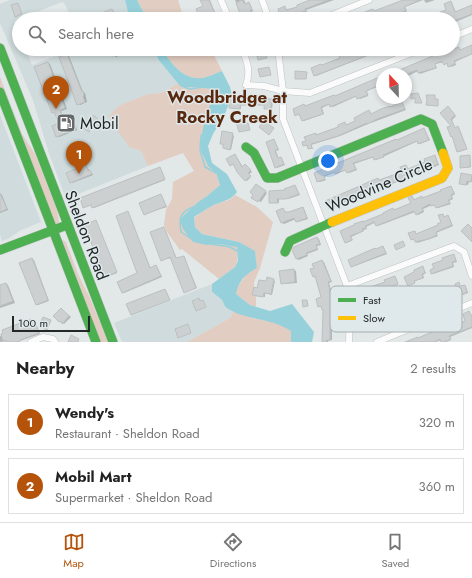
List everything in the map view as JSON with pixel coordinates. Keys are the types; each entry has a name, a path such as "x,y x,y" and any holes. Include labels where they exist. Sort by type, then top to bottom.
{"main road":[{"name":"Sheldon Road","path":"0,48 113,342"},
{"name":"Sheldon Road","path":"0,92 96,342"},
{"name":"Woodvine Circle","path":"301,168 421,119 432,124 448,168 442,178 324,225"},
{"path":"246,147 254,153 267,178 277,178 301,168"},
{"path":"0,250 67,225"},
{"path":"285,252 290,241 324,225"}],"street":[{"path":"222,0 226,12"},
{"path":"262,0 266,12"},
{"path":"339,12 369,0"},
{"path":"460,34 472,29"},
{"path":"245,56 249,77 246,84 264,86 283,91 310,93 404,56"},
{"path":"279,56 283,91 283,119 348,286 454,246 464,252 472,276"},
{"path":"462,307 472,303"},
{"path":"349,332 349,342"},
{"path":"377,342 401,332"},
{"path":"31,342 44,337 54,339 55,342"}],"shaded area":[{"path":"10,0 125,0 128,12 68,12 65,4 62,2 36,12 12,12 12,51 0,23 0,4"},
{"path":"137,0 178,0 182,12 143,12"},
{"path":"14,56 28,56 32,65 56,56 157,56 179,83 161,93 148,94 118,106 109,116 111,125 124,137 129,147 141,151 148,166 66,199 49,153 33,100"},
{"path":"166,56 214,56 222,71 203,78 191,77 181,72"},
{"path":"0,77 22,134 35,154 57,210 59,221 58,226 55,224 31,171 0,86"},
{"path":"179,83 181,87 217,90 201,139 201,151 208,166 216,173 220,185 198,202 180,219 207,245 219,244 237,246 237,263 233,269 219,279 182,249 180,250 167,232 164,225 166,210 172,199 173,182 194,171 183,153 148,166 141,151 129,147 110,121 109,116 118,106 148,94 161,93"},
{"path":"0,115 41,222 21,230 8,239 2,241 0,234"},
{"path":"235,195 257,207 273,222 260,268 254,282 256,307 250,305 236,294 239,285 244,278 257,268 255,252 239,242 202,234 195,227 194,218 205,210 231,199"},
{"path":"63,240 66,242 78,274 108,342 98,342 62,242"},
{"path":"212,284 212,293 222,300 226,307 234,311 230,318 187,342 122,342 114,323"},
{"path":"234,311 252,318 276,323 286,327 291,331 291,342 187,342 230,318"}],"water":[{"path":"125,0 137,0 143,12 128,12"},
{"path":"157,56 166,56 176,68 191,77 203,78 222,71 230,87 232,95 225,114 213,134 208,146 212,163 227,174 237,192 229,199 212,206 194,217 195,227 202,234 239,242 255,251 257,268 243,278 236,294 250,305 270,311 292,304 314,332 312,342 291,342 291,331 275,323 234,312 226,307 222,300 212,292 212,284 235,267 238,261 237,247 219,244 207,245 193,242 183,229 180,219 198,202 220,185 216,173 208,166 201,151 201,139 205,118 216,90 181,87"}],"building":[{"path":"200,0 209,0 214,12 197,12 196,9 203,6"},
{"path":"242,0 245,4 249,2 252,10 250,12 239,12 236,3"},
{"path":"310,0 328,0 305,9 306,11 302,12 279,12 278,9 285,6 286,10 297,7 297,5"},
{"path":"403,0 420,0 404,7 406,11 403,12 365,12 373,9 374,11"},
{"path":"451,1 455,12 440,12 446,10 444,4"},
{"path":"18,3 21,12 13,12 11,5"},
{"path":"472,5 472,14 460,18 460,12 455,12"},
{"path":"112,9 113,12 104,12"},
{"path":"472,45 472,54 454,61 455,64 448,67 447,63 444,65 442,61 435,64 436,68 418,73 417,70 412,72 412,68 404,68 433,56 460,56 460,50"},
{"path":"68,56 82,92 83,91 85,102 77,105 59,57"},
{"path":"257,56 267,56 267,58 258,60"},
{"path":"339,56 366,56 314,76 311,68 340,58"},
{"path":"48,62 65,108 60,110 64,122 72,119 76,129 56,137 52,126 59,123 54,112 52,113 34,67"},
{"path":"269,67 271,75 260,77 258,69"},
{"path":"295,71 307,72 306,79 295,79"},
{"path":"376,78 376,87 366,91 368,95 357,99 356,96 330,107 329,104 321,107 323,114 302,121 299,114 295,116 293,109 304,104 305,106 334,95 335,96"},
{"path":"418,93 422,103 415,103 415,98 412,99 412,94"},
{"path":"426,95 435,95 435,99 438,99 438,106 426,105"},
{"path":"244,96 272,99 271,109 264,109 264,105 240,105 240,109 229,108 230,97"},
{"path":"397,104 403,104 405,109 367,123 338,136 311,144 312,148 308,149 307,145 303,146 302,142 306,141 304,137 316,133 316,135 338,127 338,125 345,122 346,125 355,121 354,118 369,110 371,114 381,109"},
{"path":"448,106 455,115 451,119 455,128 458,126 467,149 457,152 452,136 451,137 447,127 451,126 440,113"},
{"path":"93,115 98,119 89,132 83,128"},
{"path":"244,120 244,124 248,123 250,130 239,132 236,122"},
{"path":"264,121 274,128 269,135 259,127"},
{"path":"424,128 429,140 418,144 417,141 383,155 384,157 374,160 373,157 353,163 356,169 347,173 345,170 335,174 334,172 324,176 325,179 317,182 314,173 328,167 327,166 338,163 396,139 397,140"},
{"path":"222,131 233,133 230,150 223,148 223,144 220,144"},
{"path":"274,139 278,149 275,151 278,158 281,157 284,164 275,168 266,142"},
{"path":"235,154 242,167 245,164 251,170 248,173 251,176 245,181 237,172 233,164 230,166 226,159"},
{"path":"435,155 438,164 414,175 336,204 337,206 329,209 325,201 378,178 379,180 399,173 401,171 400,167 406,165 408,169 425,162 424,159"},
{"path":"470,155 470,167 460,168 460,156"},
{"path":"86,165 88,171 90,170 92,174 70,183 66,173"},
{"path":"160,167 165,179 92,208 91,205 83,208 80,198"},
{"path":"461,173 472,175 471,182 467,181 466,185 459,184"},
{"path":"256,184 266,191 258,202 251,198 253,195 250,192"},
{"path":"295,185 299,194 286,199 277,199 278,203 269,203 269,191 285,190 284,189"},
{"path":"451,186 454,193 451,195 452,199 448,200 450,203 436,208 434,205 431,206 430,204 422,208 423,211 416,215 414,211 376,226 374,222 365,226 366,228 362,229 363,231 350,236 352,240 345,243 340,231 354,224 383,214 393,208 394,210 411,203 408,198 412,196 414,200 422,196 422,198"},
{"path":"0,193 7,209 0,212"},
{"path":"161,194 166,206 144,215 139,203"},
{"path":"303,207 307,218 296,222 294,218 281,223 276,211 283,208 285,212 289,212"},
{"path":"128,211 150,268 156,265 161,276 122,293 117,282 137,273 116,216"},
{"path":"443,214 444,217 448,215 452,225 436,232 437,235 428,239 415,242 414,239 411,240 408,233 415,231 416,234 438,225 437,224 441,222 438,215"},
{"path":"96,220 117,272 105,277 84,225"},
{"path":"468,224 472,228 472,242 461,231"},
{"path":"164,227 176,258 184,256 196,288 184,293 170,257 161,261 150,232"},
{"path":"317,237 320,244 316,245 317,249 296,259 292,250 294,247"},
{"path":"403,241 405,246 396,250 394,245"},
{"path":"383,246 386,253 351,267 348,260"},
{"path":"454,254 456,261 452,262 453,266 431,274 430,270 434,268 432,264 443,260 442,258"},
{"path":"32,258 48,300 36,305 19,263"},
{"path":"322,260 331,281 328,282 330,291 330,340 326,340 327,342 322,342 323,310 321,306 318,307 316,299 321,297 315,276 313,277 310,269 314,268 312,264"},
{"path":"423,266 425,273 422,274 423,278 414,281 415,283 408,286 404,277"},
{"path":"294,269 295,282 281,284 279,271"},
{"path":"395,276 398,284 393,286 373,286 385,282 384,280"},
{"path":"267,277 274,279 271,294 264,293 263,297 252,295 254,287 257,288 259,280 266,281"},
{"path":"459,282 460,286 456,286 455,284"},
{"path":"6,283 13,301 0,306 0,285"},
{"path":"465,285 467,292 462,294 462,286 460,286"},
{"path":"165,289 170,300 131,315 126,304"},
{"path":"199,298 200,301 203,300 206,307 196,311 192,301"},
{"path":"302,300 307,300 308,306 303,307"},
{"path":"61,308 69,316 62,324 61,321 59,322 53,316"},
{"path":"469,311 472,315 472,327 462,331 462,322 465,321 463,314"},
{"path":"43,317 51,320 47,330 39,326"},
{"path":"31,319 31,321 34,319 39,333 16,342 6,342 6,340 3,341 1,334 3,333 2,330"},
{"path":"188,324 191,333 178,338 175,329"},
{"path":"432,332 459,332 449,336 451,339 444,342 441,342 440,339 434,342 405,342"},
{"path":"71,335 79,339 78,342 68,342"}],"waterway":[{"path":"159,59 178,82"},
{"path":"184,87 190,89 204,87"},
{"path":"201,135 200,150 205,167 216,173"},
{"path":"190,238 181,232 180,220 185,211 193,207"},
{"path":"211,244 230,247 237,251"}],"traffic: fast":[{"path":"0,48 113,342"},
{"path":"0,92 96,342"},
{"path":"246,147 254,153 267,178 277,178 421,119 432,124 443,153"},
{"path":"285,252 290,241 332,222"},
{"path":"0,250 67,225"}],"traffic: slow":[{"path":"332,222 442,178 448,168 443,153"}],"place":[{"name":"Mobil Mart","path":"56,109"},
{"name":"Mobil","path":"66,123"},
{"name":"Wendy's","path":"79,174"}],"district":[{"name":"Woodbridge at Rocky Creek","path":"227,107"}]}
